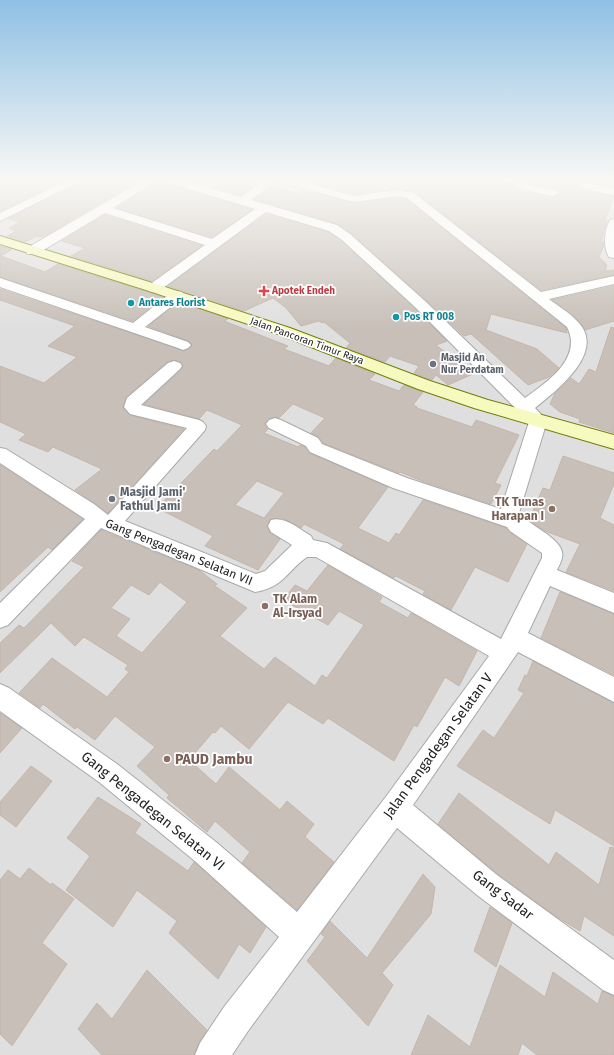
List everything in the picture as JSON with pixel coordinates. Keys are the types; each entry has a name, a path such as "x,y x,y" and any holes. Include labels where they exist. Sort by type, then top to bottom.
{"street":[{"path":"32,251 67,230"},
{"path":"170,230 214,244"},
{"path":"154,288 233,230"},
{"path":"335,230 420,304 531,414"},
{"path":"455,230 539,296 573,325 579,337 578,349 566,373 545,392 531,414 509,510 509,514 513,521"},
{"path":"613,230 611,238 614,254"},
{"name":"Jalan Pancoran Timur Raya","path":"0,240 177,295 284,331 424,385 481,404 531,414 614,442"},
{"path":"539,296 614,280"},
{"path":"0,282 183,345"},
{"path":"135,328 177,295"},
{"path":"0,618 104,521 196,430 197,426 193,424 136,410 132,407 133,402 174,366"},
{"name":"Jalan Pengadegan Selatan V","path":"212,1055 236,1019 395,808 509,646 552,558 552,552 549,547 513,521 400,483 316,448 312,442 275,424"},
{"name":"Gang Pengadegan Selatan VII","path":"0,454 104,521 185,553 254,583 265,582 298,552 306,548"},
{"path":"278,526 304,542 306,548 313,547 320,550 509,646 614,690"},
{"path":"545,574 614,603"},
{"name":"Gang Pengadegan Selatan VI","path":"0,696 108,773 206,852 300,935"},
{"name":"Gang Sadar","path":"395,808 487,885 614,978"}],"shaded area":[{"path":"0,230 614,230 614,1055 0,1055"}],"building":[{"path":"14,230 54,230 46,235 40,237 37,236 25,242 7,236 16,231"},
{"path":"80,230 153,230 202,246 152,281 71,256 85,248 62,241"},
{"path":"190,230 222,230 212,237"},
{"path":"244,230 322,230 328,232 341,241 414,308 447,341 436,345 473,374 448,385 436,375 432,380 414,373 419,366 390,356 385,362 346,348 350,343 324,322 322,323 319,321 301,326 286,308 273,298 244,311 168,286"},
{"path":"347,230 445,230 566,328 567,333 491,314 486,330 537,349 559,368 549,377 528,385 471,334 464,336"},
{"path":"464,230 604,230 601,242 604,242 604,245 599,257 607,265 605,271 614,270 614,275 541,290"},
{"path":"0,246 12,249 1,256 45,272 58,264 163,297 133,321 0,277"},
{"path":"614,286 614,321 585,330 576,318 552,300"},
{"path":"0,289 184,351 192,346 189,341 148,326 179,302 228,319 224,321 288,346 284,349 329,366 331,363 335,365 332,362 336,358 375,374 369,380 399,391 404,385 423,392 413,405 417,408 472,427 476,420 519,435 495,483 501,485 491,504 400,472 399,473 323,443 319,437 311,433 325,418 293,404 279,418 275,417 269,419 264,424 268,429 264,433 298,447 300,445 305,447 309,453 388,487 358,528 389,543 396,533 399,535 423,500 506,528 509,532 527,544 508,582 475,567 451,610 423,594 425,591 396,576 394,578 340,549 344,544 304,524 301,528 282,518 271,519 267,525 270,533 280,539 258,570 205,546 213,536 157,508 214,449 217,451 242,425 207,410 199,419 144,404 181,370 183,365 174,360 167,362 126,397 123,407 130,415 184,429 108,513 75,490 102,469 53,447 48,452 19,440 26,434 0,422 0,366 44,383 77,357 48,346 75,326 0,300","holes":["257,481 284,493 264,518 235,505"]},
{"path":"611,327 614,328 614,433 579,422 580,419 560,412 550,404 555,393 571,378 579,384 589,369 596,372"},
{"path":"563,456 614,473 614,484 600,518 614,525 614,591 566,572 580,544 545,531 529,520 543,488 550,490"},
{"path":"0,465 83,519 52,550 48,547 0,592"},
{"path":"101,530 199,570 217,584 215,586 247,608 220,636 264,669 275,657 315,686 322,675 327,678 364,625 339,611 328,625 283,600 295,585 307,591 328,565 382,597 379,602 408,618 411,613 477,651 459,686 445,677 417,727 414,725 394,761 328,718 323,724 288,702 249,749 221,726 215,733 213,732 189,760 216,784 229,767 280,810 287,801 314,824 305,837 334,862 297,910 242,863 250,852 215,821 207,832 167,798 169,795 137,766 155,747 115,716 95,740 77,727 75,729 43,704 40,708 19,693 52,658 107,697 129,672 125,669 128,665 84,637 75,646 51,623 0,673 0,643 19,625 24,628 84,567 72,561","holes":["160,582 187,602 142,653 116,636 130,619 111,608 131,585 149,595"]},
{"path":"560,592 614,614 614,675 541,638"},
{"path":"533,661 614,703 614,846 555,810 550,824 457,766 483,730 494,738 524,693 518,690 525,675 527,676"},
{"path":"0,713 22,728 0,753"},
{"path":"31,766 52,781 16,827 0,815 0,802"},
{"path":"459,793 549,865 556,852 599,885 610,847 614,848 614,936 584,916 580,931 554,915 498,874 438,824"},
{"path":"98,797 141,824 135,833 188,871 194,862 266,927 250,953 239,944 218,979 169,933 177,921 137,890 113,927 66,890 90,856 67,838"},
{"path":"29,868 51,885 52,883 74,899 42,943 67,964 12,1046 0,1034 0,880 8,870 20,879"},
{"path":"423,874 435,887 431,914 382,973 393,985 368,1026 307,961 325,937 321,934 330,921 367,958"},
{"path":"490,907 512,923 496,967 474,951"},
{"path":"500,965 545,997 553,972 598,1004 602,991 614,996 614,1055 537,1055 522,1043 518,1055 411,1055 428,1015 470,1047"},
{"path":"147,970 207,1030 199,1042 194,1055 102,1055 78,1029 97,1003 112,1019"}],"place":[{"name":"Apotek Endeh","path":"264,291"},
{"name":"Antares Florist","path":"131,303"},
{"name":"Pos RT 008","path":"396,317"},
{"name":"Masjid An Nur Perdatam","path":"433,364"},
{"name":"Masjid Jami' Fathul Jami","path":"112,499"},
{"name":"TK Tunas Harapan I","path":"552,509"},
{"name":"TK Alam Al-Irsyad","path":"265,606"},
{"name":"PAUD Jambu","path":"167,759"}]}
